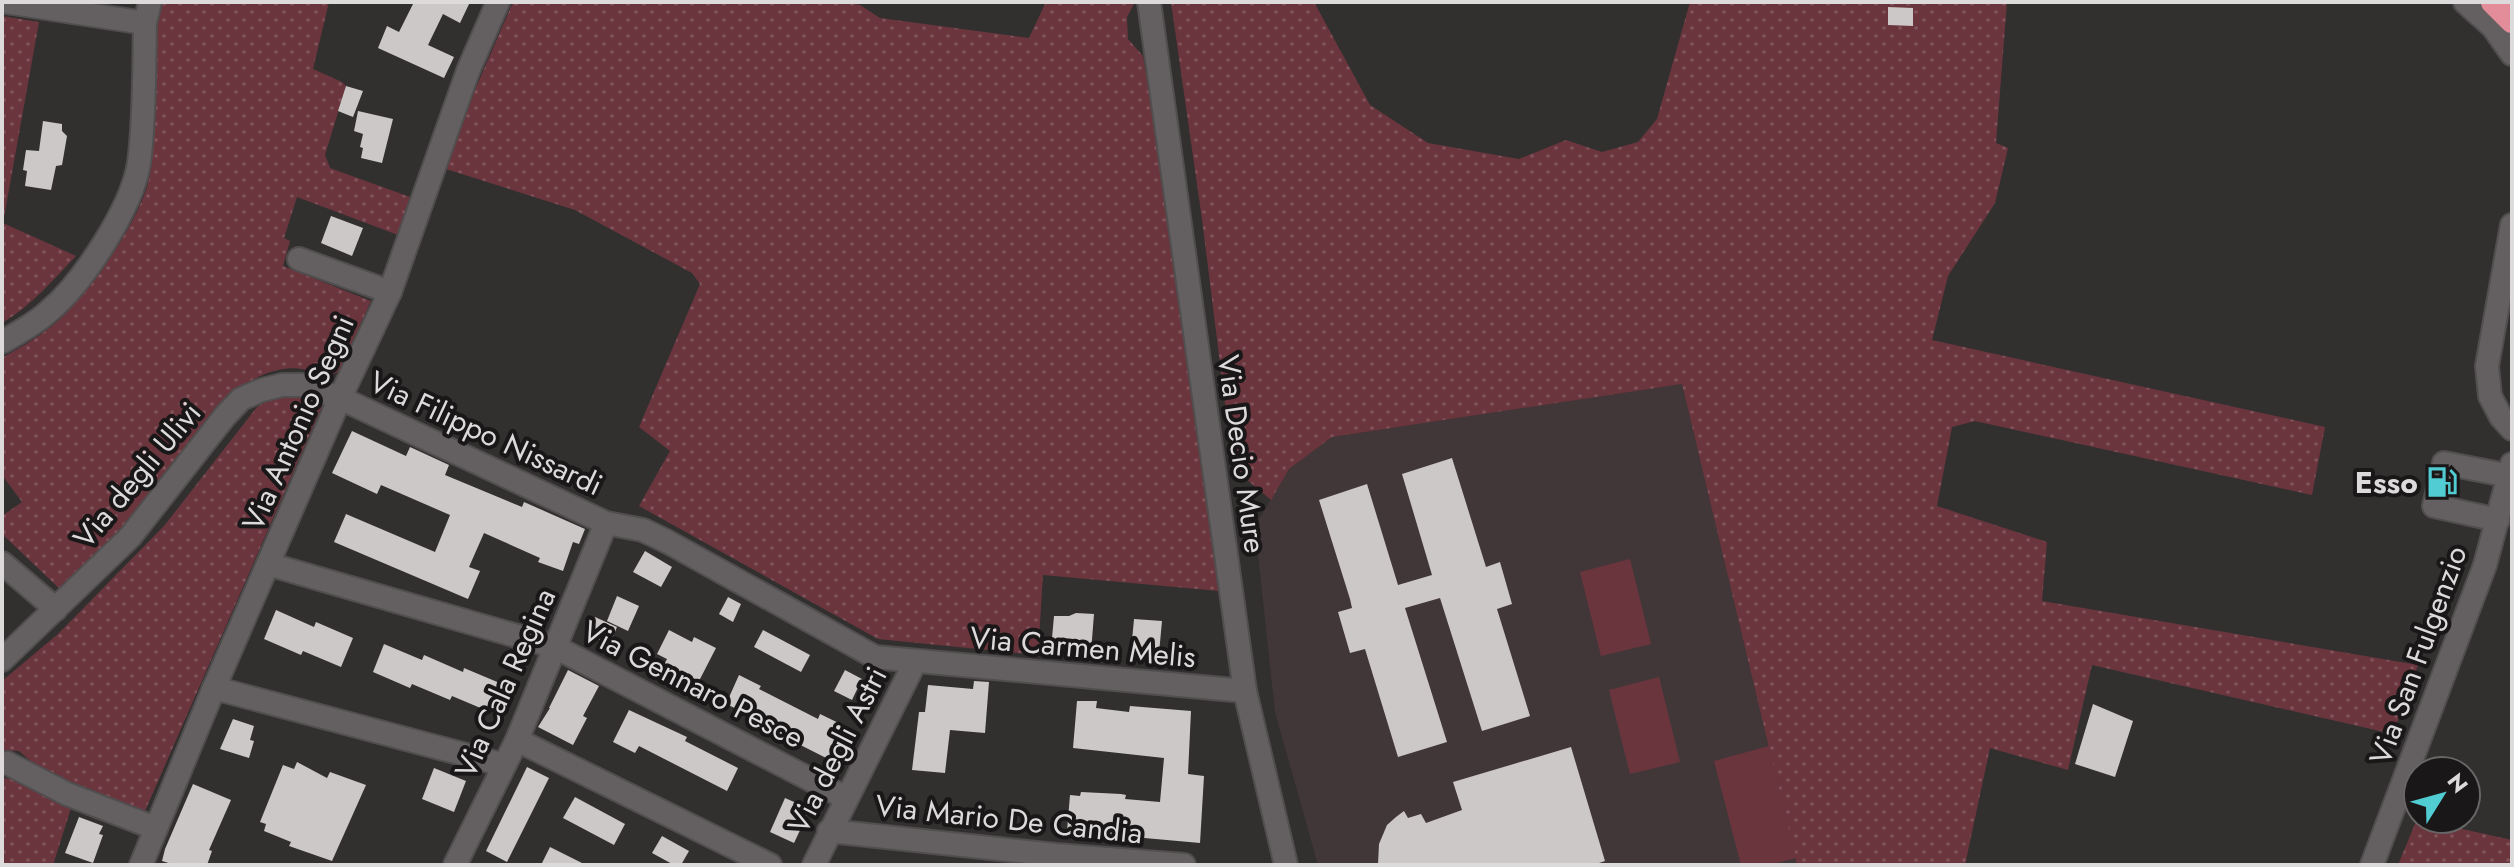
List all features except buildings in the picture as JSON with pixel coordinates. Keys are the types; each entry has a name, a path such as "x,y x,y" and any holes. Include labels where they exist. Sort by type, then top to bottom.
{"highway":[{"path":"2493,2 2512,21"}],"street":[{"path":"2,342 49,312 73,286 119,220 130,197 139,163 148,12 6,2"},
{"name":"Via Antonio Segni","path":"141,865 340,398 390,292 468,71 498,2"},
{"name":"Via Decio Mure","path":"1149,2 1245,691 1286,865"},
{"path":"2465,2 2493,27 2512,54"},
{"path":"2512,225 2487,366 2490,396 2501,417 2512,429"},
{"path":"299,259 390,292"},
{"name":"Via degli Ulivi","path":"2,660 130,537 241,399 282,385 302,385 340,398"},
{"name":"Via Filippo Nissardi","path":"340,398 606,523 643,530 668,542 875,657 915,662"},
{"path":"2498,520 2434,506 2444,463 2511,470"},
{"name":"Via San Fulgenzio","path":"2372,865 2465,621 2511,470"},
{"name":"Via Cala Regina","path":"455,865 517,740 606,523"},
{"path":"2,563 56,609"},
{"name":"Via Gennaro Pesce","path":"268,564 555,647 846,798"},
{"name":"Via Carmen Melis","path":"915,662 1245,691"},
{"name":"Via degli Astri","path":"814,865 915,662"},
{"path":"214,688 504,765"},
{"path":"517,740 770,865"},
{"path":"7,763 67,794 155,828"},
{"name":"Via Mario De Candia","path":"829,831 1184,865"}],"shaded area":[{"path":"161,2 329,2 313,69 346,86 325,155 330,168 410,197 398,235 297,197 284,238 290,241 283,266 371,301 339,371 326,378 297,368 278,370 258,377 233,393 129,524 62,591 2,534 2,516 22,502 2,475 2,358 45,332 83,294 109,260 140,206 151,163 152,70"},
{"path":"513,2 838,2 860,5 880,18 1029,38 1046,2 1135,2 1127,17 1128,39 1143,56 1161,160 1216,549 1219,591 1043,575 1038,655 878,639 639,506 670,451 639,427 700,284 692,273 575,210 446,169 468,106"},
{"path":"1171,2 1314,2 1370,105 1428,143 1519,159 1566,140 1602,152 1638,142 1657,119 1690,2 2007,2 1996,143 2008,148 1995,203 1948,276 1932,340 2325,427 2312,495 1975,421 1952,427 1937,506 2047,542 2042,601 2418,665 2393,734 2092,665 2068,770 1990,748 1965,865 1797,865 1682,384 1332,437 1289,469 1271,500 1233,468"},
{"path":"2,16 39,22 3,223 76,256 32,301 2,323"},
{"path":"1682,384 1797,865 1318,865 1275,712 1255,526 1289,469 1332,437"},
{"path":"273,398 319,398 323,404 145,811 41,770 19,751 2,750 2,681 58,634 164,526 257,407"},
{"path":"1630,559 1651,644 1601,656 1580,572"},
{"path":"1659,677 1680,762 1630,774 1609,690"},
{"path":"1769,746 1796,858 1769,865 1741,865 1714,761"},
{"path":"2,778 16,779 72,805 53,865 2,865"},
{"path":"2482,833 2512,840 2512,865 2398,865 2410,835"}],"place":[{"name":"Esso","path":"2442,482"}]}
